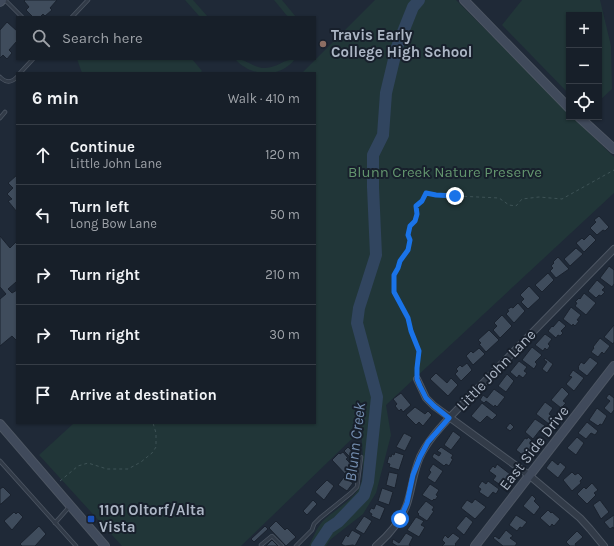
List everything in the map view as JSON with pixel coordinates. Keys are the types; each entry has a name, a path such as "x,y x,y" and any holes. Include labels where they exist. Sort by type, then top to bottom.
{"street":[{"path":"464,0 566,105"},
{"path":"582,120 614,149"},
{"name":"Little John Lane","path":"376,546 390,534 400,519 407,503 413,475 428,442 449,418 614,249"},
{"name":"East Side Drive","path":"475,546 614,366"},
{"path":"417,379 426,398 434,406 530,476 580,518 604,546"},
{"path":"0,424 105,546"}],"lane":[{"path":"5,0 21,16"},
{"path":"73,16 88,0"},
{"path":"21,72 32,60"},
{"path":"0,77 5,82 13,81 16,78"},
{"path":"0,118 5,112"},
{"path":"296,546 312,530 314,524 320,518 357,487 361,457"},
{"path":"0,461 76,546"},
{"path":"55,523 71,505"},
{"path":"261,545 272,536 282,546"}],"path":[{"path":"417,379 419,351 411,331 408,318 394,292 394,275 400,261 408,250 410,240 408,235 410,226 415,221 417,214 416,206 422,201 426,193 436,195 499,198 509,205 516,206 522,200 539,197 562,199 614,170"},
{"path":"60,482 78,466 88,463 107,469 128,469 141,462 152,453 156,447 156,433 153,424"}],"green space":[{"path":"185,0 193,0 207,16 199,16"},
{"path":"274,0 282,0 295,16 287,16"},
{"name":"Blunn Creek Nature Preserve","path":"375,0 456,0 566,110 566,120 576,120 614,157 614,193 386,405 391,435 376,493 363,514 331,539 326,546 309,546 322,522 350,499 361,483 363,456 361,430 241,546 122,546 39,455 73,424 316,424 316,72 303,72"},
{"path":"522,0 600,0 611,46 612,89 602,98 602,12 566,12 566,91 502,25"},
{"path":"77,60 193,60 202,71 201,72 82,72"},
{"path":"236,60 243,60 261,68 269,68 287,60 294,60 282,70 277,72 257,72 242,65"}],"building":[{"path":"57,0 50,8 52,10 45,16 43,14 41,16 32,16 26,10 29,7 24,1"},
{"path":"7,22 16,30 16,42 9,50 12,53 7,59 3,55 0,58 0,30"},
{"path":"16,176 16,211 8,201 12,199 7,194 13,188 8,183"},
{"path":"599,216 609,227 597,235 590,228 596,222 594,220"},
{"path":"590,234 596,240 584,252 576,243 582,238 584,240"},
{"path":"0,236 10,248 16,242 16,282 8,289 12,293 16,291 16,340 12,336 0,346 0,299 6,294 0,287"},
{"path":"576,248 583,254 570,266 564,259"},
{"path":"558,257 569,269 556,278 550,271 553,268 551,266 554,263 553,262"},
{"path":"609,266 614,270 614,284 612,287 600,278"},
{"path":"548,273 554,280 542,292 535,285"},
{"path":"597,280 605,287 602,290 605,292 596,298 588,291"},
{"path":"529,286 540,298 528,309 521,302 524,299 520,295"},
{"path":"584,293 596,303 586,315 575,306 577,303 575,302 579,298 580,299"},
{"path":"518,303 525,311 514,323 506,314 509,311 507,310 511,307 513,308"},
{"path":"571,307 581,315 575,326 573,324 572,326 563,319"},
{"path":"502,315 512,326 500,338 493,330 497,326 494,323"},
{"path":"559,320 566,326 561,331 563,333 560,336 558,335 556,338 548,331"},
{"path":"614,325 614,342 613,344 604,337"},
{"path":"489,330 499,340 486,352 479,344 481,343 478,340"},
{"path":"545,334 552,339 548,344 550,346 547,350 545,348 543,351 535,345"},
{"path":"600,338 610,346 604,354 602,352 598,357 591,352"},
{"path":"532,347 542,355 535,362 537,364 534,369 522,360"},
{"path":"479,348 485,354 473,365 466,356 471,351 473,353"},
{"path":"590,357 598,363 587,376 578,369 578,367 581,362 584,364"},
{"path":"545,358 553,364 547,373 542,369 547,362 544,360"},
{"path":"519,361 527,367 524,371 527,373 523,378 519,375 517,378 510,372"},
{"path":"467,363 472,370 461,381 455,374 458,371 456,369 460,365 462,367"},
{"path":"573,370 584,378 574,391 566,384 572,377 569,376"},
{"path":"436,373 447,383 451,378 458,385 448,396 430,379"},
{"path":"507,374 514,381 506,392 498,386"},
{"path":"562,387 569,394 563,401 566,403 561,408 551,400"},
{"path":"494,389 505,397 497,407 495,405 494,407 486,401 484,403 480,400 483,395 487,398"},
{"path":"401,393 411,405 403,412 401,409 399,411 395,406 397,404 393,399"},
{"path":"609,394 614,398 614,410 611,414 604,408 610,401 606,398"},
{"path":"545,402 553,408 549,414 554,418 549,424 536,414"},
{"path":"482,403 497,415 492,420 487,416 480,423 471,416"},
{"path":"415,407 425,414 428,411 432,415 423,426 419,422 416,425 406,415"},
{"path":"597,408 607,416 602,425 600,424 598,426 589,420"},
{"path":"535,419 547,427 543,432 540,430 533,439 525,432"},
{"path":"587,422 598,431 595,435 591,433 586,439 578,433"},
{"path":"510,423 514,427 510,431 506,428"},
{"path":"453,431 461,437 451,450 444,445"},
{"path":"404,433 412,437 405,451 396,447"},
{"path":"528,437 535,443 525,457 516,450 525,438 527,439"},
{"path":"577,437 584,443 576,455 567,448"},
{"path":"348,447 356,455 352,459 344,451"},
{"path":"441,447 453,455 451,458 453,459 449,466 446,464 444,466 432,457 434,453 439,456 441,453 437,451"},
{"path":"343,452 348,458 346,459 355,468 347,476 332,460 339,453 340,454"},
{"path":"395,452 404,455 399,470 389,467 390,464 387,463 389,456 391,457 392,454 394,455"},
{"path":"552,460 558,465 560,462 566,467 558,478 546,468"},
{"path":"433,464 443,471 435,483 427,478 431,472 429,470"},
{"path":"497,464 510,474 502,486 493,480 496,476 489,471 493,466 495,468"},
{"path":"389,472 398,474 395,488 386,485"},
{"path":"572,472 575,475 578,473 583,478 580,481 581,483 572,491 563,480"},
{"path":"344,477 353,483 347,491 338,485"},
{"path":"327,480 334,486 324,500 315,492"},
{"path":"482,481 486,484 488,481 499,489 496,494 493,492 488,498 479,492 481,489 478,487"},
{"path":"592,483 598,490 594,493 596,495 587,504 577,494 584,487 586,489"},
{"path":"430,484 439,490 436,495 438,496 432,501 422,495"},
{"path":"3,487 11,495 0,504 0,489"},
{"path":"382,488 393,492 389,505 378,501"},
{"path":"532,495 536,499 534,501 540,507 534,515 523,506"},
{"path":"475,499 486,507 475,519 461,508 467,500 472,503"},
{"path":"313,500 317,504 307,515 303,511"},
{"path":"600,500 609,512 601,519 593,505"},
{"path":"426,501 434,507 432,510 434,511 427,521 418,515 419,514 417,512"},
{"path":"376,504 385,508 380,520 371,516 372,514 369,512 371,508 374,509"},
{"path":"548,510 560,519 554,526 552,524 550,527 540,518"},
{"path":"14,512 16,514 18,512 23,517 12,530 4,521"},
{"path":"516,515 527,522 517,531 509,525"},
{"path":"614,515 614,529 613,527 610,529 604,522"},
{"path":"364,516 372,521 364,534 355,529"},
{"path":"466,516 473,522 464,535 456,528"},
{"path":"416,517 424,521 421,525 425,527 419,537 407,530"},
{"path":"276,521 285,530 287,528 296,537 286,546 269,528"},
{"path":"39,526 46,534 35,546 22,546 20,544"},
{"path":"265,526 268,529 254,542 251,539"},
{"path":"352,530 361,535 355,546 345,546 341,544 346,535 348,537"},
{"path":"506,530 513,536 510,538 517,543 515,546 503,546 493,538 495,536 499,539"},
{"path":"577,531 583,537 575,544 576,546 570,546 566,542"},
{"path":"406,533 413,537 409,545 411,546 397,546 392,543 393,539 399,543"},
{"path":"453,533 460,538 455,544 456,545 442,546 445,543 442,540 445,535 448,538"},
{"path":"272,540 278,546 266,546"}],"waterway":[{"name":"Blunn Creek","path":"317,546 329,528 338,522 364,495 368,482 377,397 357,323 359,308 376,255 373,155 383,135 386,93 397,47 413,7 419,0"}],"place":[{"name":"Travis Early College High School","path":"323,44"},
{"name":"1101 Oltorf/Alta Vista","path":"91,519"}],"route":[{"path":"400,519 407,503 413,475 420,457 428,442 449,418 426,398 417,379 419,351 415,344 408,318 394,292 394,275 400,261 408,250 410,240 408,235 410,226 415,221 417,214 416,206 422,201 426,193 455,196"}]}
